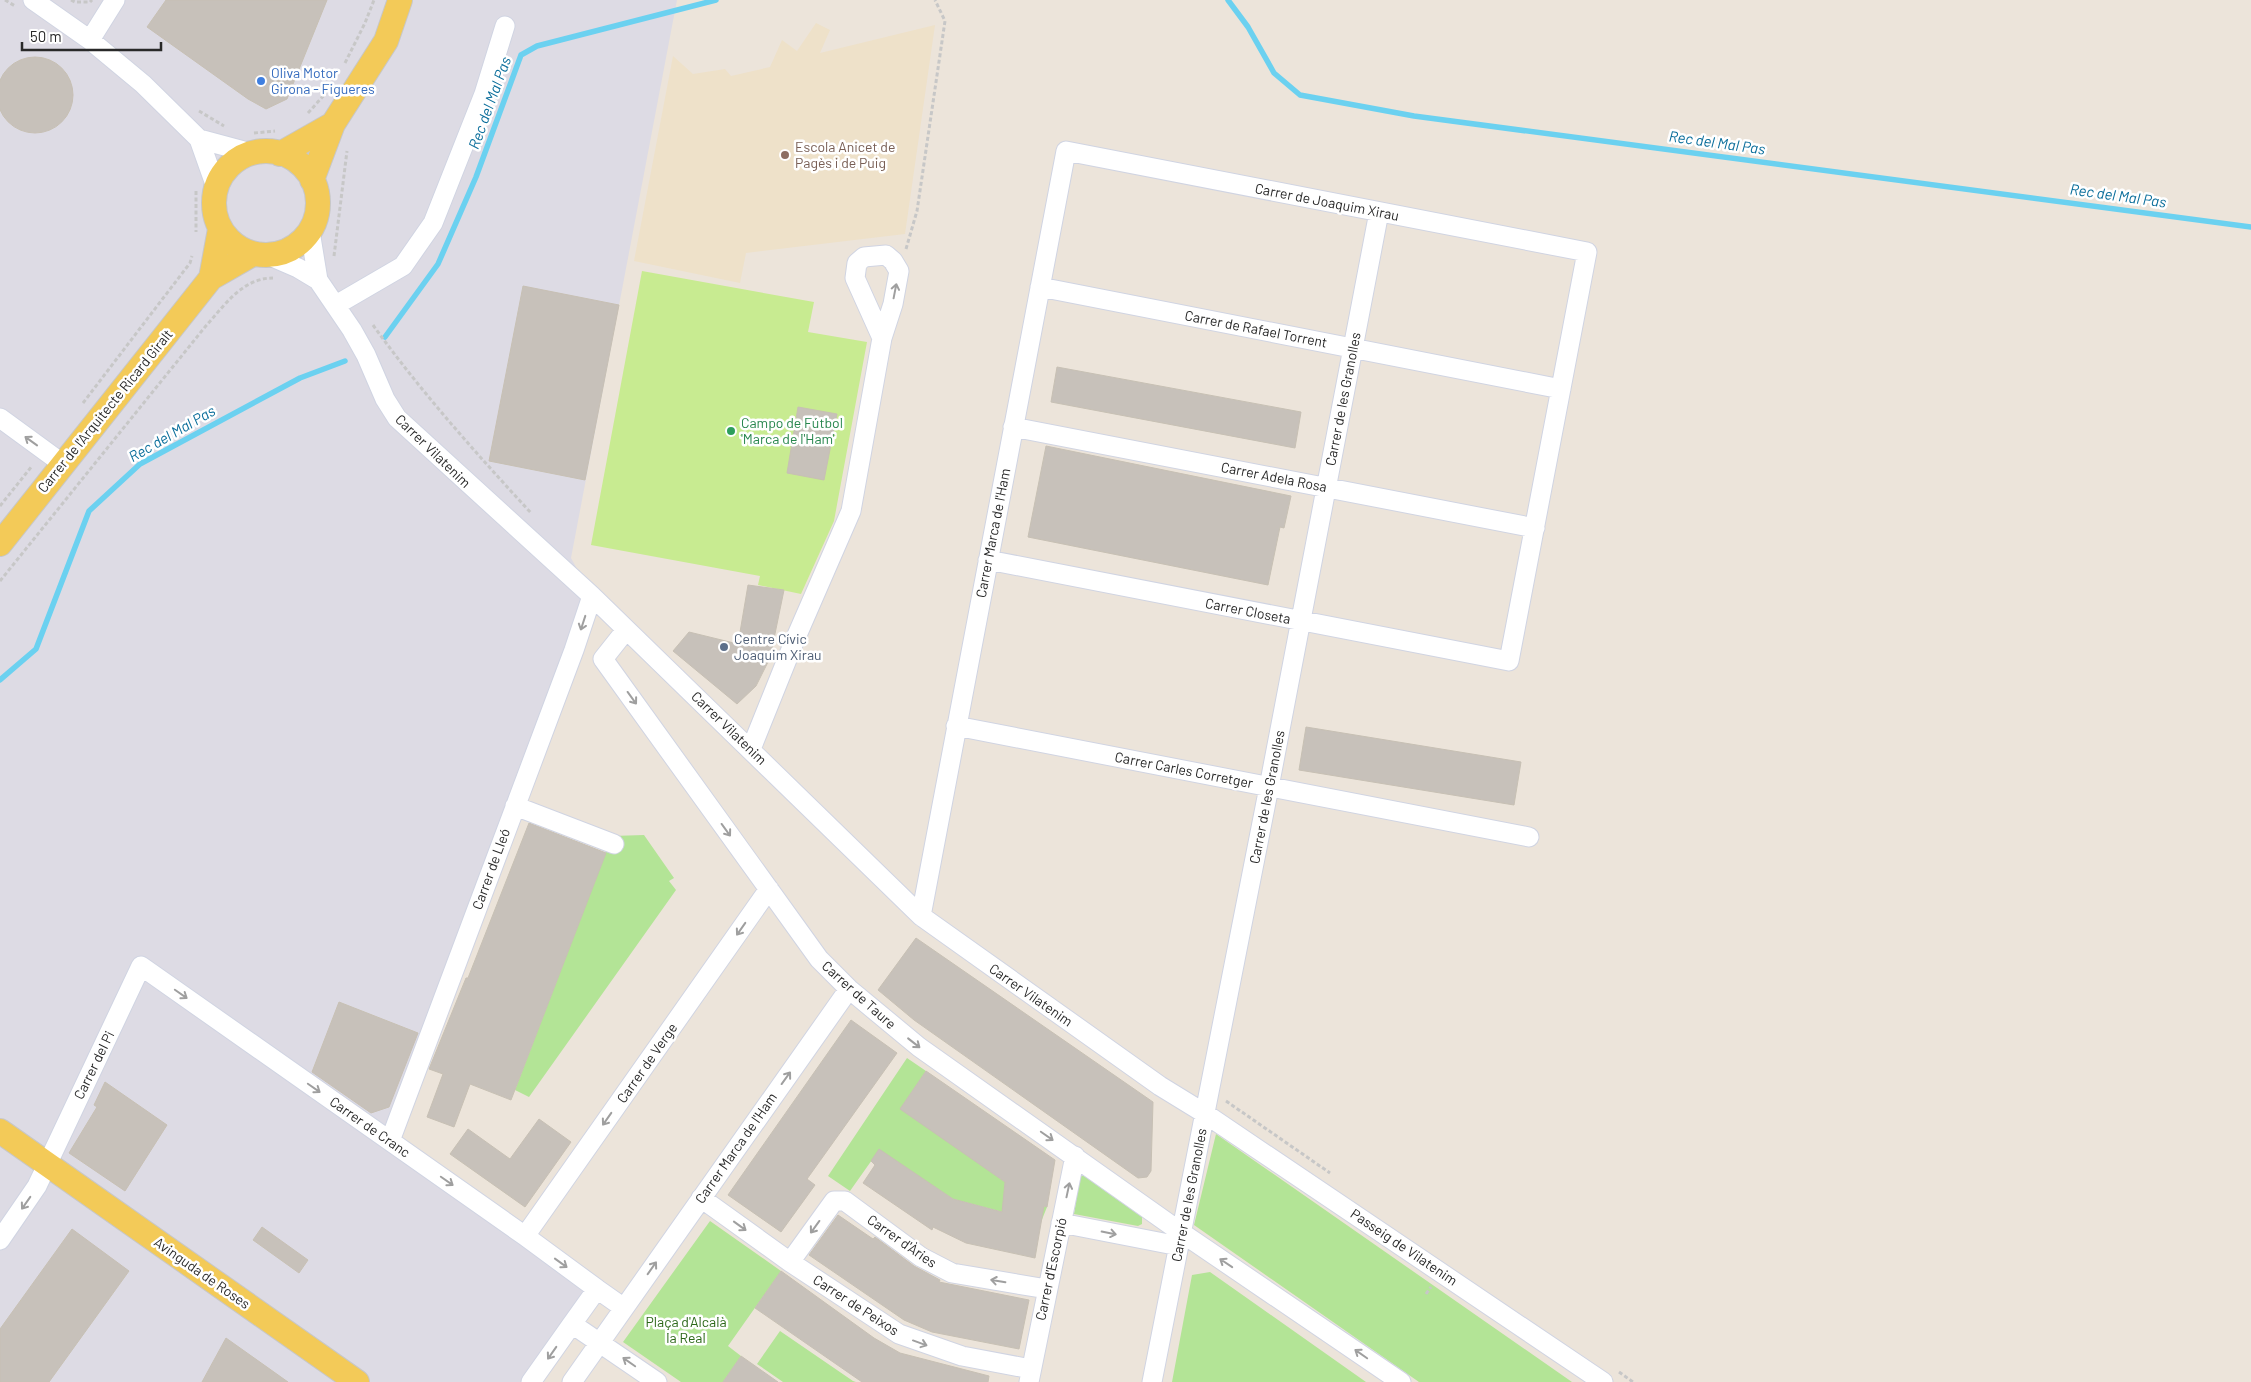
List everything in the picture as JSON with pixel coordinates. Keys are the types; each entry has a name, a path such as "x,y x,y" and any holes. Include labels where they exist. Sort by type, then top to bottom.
{"main road":[{"path":"312,180 324,125 386,41 400,0"},
{"path":"280,142 312,180 317,195 317,210 310,231 296,246 278,254 261,255 238,247 220,228 206,186 220,178 249,143 269,152 280,142 324,125"},
{"name":"Carrer de l'Arquitecte Ricard Giralt","path":"212,278 220,228"},
{"name":"Carrer de l'Arquitecte Ricard Giralt","path":"0,544 54,457 212,278 261,255"},
{"name":"Avinguda de Roses","path":"0,1131 357,1382"}],"street":[{"path":"90,40 115,0"},
{"path":"26,4 90,40 144,84 199,139 206,186"},
{"path":"343,301 404,266 433,223 484,94 505,26"},
{"path":"199,139 249,143"},
{"name":"Carrer de Joaquim Xirau","path":"1066,151 1587,252 1561,389"},
{"name":"Carrer Marca de l'Ham","path":"921,916 1066,151"},
{"name":"Carrer de les Granolles","path":"1152,1382 1269,787 1379,212"},
{"name":"Carrer Vilatenim","path":"310,231 318,280"},
{"name":"Carrer Vilatenim","path":"261,255 298,268 318,280 343,301 385,399 397,418 592,596 921,916 1160,1086 1204,1113"},
{"path":"751,749 794,642 851,511 882,338 893,304 899,271 894,261 886,256 879,255 864,257 857,262 854,269 855,278 863,298 882,338"},
{"name":"Carrer de Rafael Torrent","path":"1040,288 1561,389"},
{"path":"1535,528 1561,389"},
{"path":"0,418 54,457"},
{"name":"Carrer Adela Rosa","path":"1013,426 1535,528"},
{"name":"Carrer Closeta","path":"988,560 1509,662 1535,528"},
{"name":"Carrer de Lleó","path":"390,1141 574,650 592,596"},
{"path":"574,650 603,659 626,630"},
{"name":"Carrer de Taure","path":"603,659 819,958 849,990 919,1047 1075,1156 1180,1240"},
{"name":"Carrer Carles Corretger","path":"956,726 1529,837"},
{"path":"515,806 614,844"},
{"name":"Carrer de Verge","path":"525,1236 769,889"},
{"name":"Carrer de Cranc","path":"141,966 525,1236 597,1289"},
{"name":"Carrer del Pi","path":"0,1240 37,1186 141,966"},
{"name":"Carrer Marca de l'Ham","path":"572,1382 849,990"},
{"name":"Passeig de Vilatenim","path":"1204,1113 1610,1376"},
{"name":"Carrer d'Escorpió","path":"1030,1376 1075,1156"},
{"name":"Carrer de Peixos","path":"701,1198 790,1262 899,1334 962,1356 1030,1376"},
{"name":"Carrer d'Àries","path":"790,1262 834,1201 845,1201 921,1257 952,1273 1047,1289"},
{"path":"1062,1223 1180,1240 1401,1382"},
{"path":"531,1382 597,1289 624,1308"},
{"path":"572,1324 657,1382"}],"path":[{"path":"5,0 26,4"},
{"path":"71,0 75,2 90,2 92,0"},
{"path":"344,66 374,0"},
{"path":"899,271 917,211 945,21 935,0"},
{"path":"318,280 333,269 347,144 324,125 329,89"},
{"path":"198,111 228,128"},
{"path":"249,143 256,134 280,142"},
{"path":"196,235 197,195 206,186"},
{"path":"78,408 190,263 192,254"},
{"path":"0,581 205,327 240,289 262,278 280,278"},
{"path":"343,301 402,365 481,459 532,514"},
{"path":"0,506 54,457"},
{"path":"0,572 4,576"},
{"path":"1209,1089 1337,1178"},
{"path":"1610,1376 1633,1382"}],"shaded area":[{"path":"0,0 677,0 571,558 592,596 391,1140 599,1289 534,1382 0,1382"},
{"name":"Escola Anicet de Pagès i de Puig","path":"816,23 830,30 820,53 935,25 905,234 746,253 740,283 634,261 673,56 693,74 725,69 731,76 770,67 782,40 797,51"}],"green space":[{"name":"Campo de Fútbol 'Marca de l'Ham'","path":"642,271 814,302 808,332 867,342 834,521 801,594 758,585 760,576 591,545"},
{"path":"644,835 674,878 669,881 676,890 529,1097 515,1090 612,836"},
{"path":"907,1058 926,1071 901,1108 1005,1182 1004,1199 1047,1207 1041,1222 953,1199 879,1150 850,1191 828,1176"},
{"path":"1216,1134 1572,1382 1419,1382 1194,1225"},
{"path":"1083,1175 1142,1217 1142,1224 1138,1226 1074,1214 1080,1177"},
{"name":"Plaça d'Alcalà la Real","path":"710,1221 781,1271 728,1346 741,1356 723,1382 681,1382 623,1342"},
{"path":"1210,1272 1366,1382 1172,1382 1192,1275"},
{"path":"780,1331 856,1382 783,1382 757,1364"}],"building":[{"path":"166,0 327,0 287,99 266,109 248,99 147,27"},
{"path":"35,57 50,60 62,68 70,80 73,95 70,110 62,122 50,130 35,133 20,130 8,122 0,110 -3,95 0,80 8,68 20,60"},
{"path":"523,286 619,305 585,480 489,461"},
{"path":"1057,367 1301,412 1295,448 1051,402"},
{"path":"798,407 837,414 824,480 787,473"},
{"path":"1046,446 1291,496 1284,528 1280,527 1268,585 1028,537"},
{"name":"Centre Cívic Joaquim Xirau","path":"748,585 784,590 770,658 756,686 737,704 673,651 689,632 738,644"},
{"path":"1306,727 1521,762 1514,805 1299,770"},
{"path":"529,823 606,853 511,1100 470,1084 454,1127 427,1117 443,1074 429,1069 466,978 468,978"},
{"path":"916,938 1153,1102 1151,1171 1147,1177 1138,1178 914,1020 878,990"},
{"path":"339,1002 418,1033 389,1107 371,1113 312,1072"},
{"path":"851,1020 897,1053 807,1179 815,1185 781,1232 728,1195"},
{"path":"926,1071 1055,1160 1047,1207 1044,1206 1035,1258 966,1243 933,1227 932,1230 863,1183 875,1165 871,1161 879,1149 953,1199 1002,1212 1005,1182 900,1109"},
{"path":"105,1082 167,1125 125,1191 69,1153 97,1107 94,1105"},
{"path":"539,1119 571,1142 525,1207 450,1154 468,1129 510,1159"},
{"path":"838,1215 873,1239 875,1237 914,1266 940,1280 939,1282 1029,1300 1019,1349 932,1332 904,1320 809,1255"},
{"path":"262,1227 308,1260 299,1273 253,1240"},
{"path":"72,1229 129,1271 49,1382 0,1382 0,1329"},
{"path":"781,1271 874,1338 900,1353 989,1376 988,1382 862,1382 755,1308"},
{"path":"226,1338 288,1382 202,1382"},
{"path":"741,1356 778,1382 723,1382"}],"waterway":[{"name":"Rec del Mal Pas","path":"385,337 438,264 476,177 521,55 537,46 716,0"},
{"name":"Rec del Mal Pas","path":"1228,0 1248,27 1274,73 1300,95 1414,116 2251,227"},
{"name":"Rec del Mal Pas","path":"0,680 36,649 89,511 140,464 300,378 345,361"}],"place":[{"name":"Oliva Motor Girona - Figueres","path":"261,81"},
{"name":"Escola Anicet de Pagès i de Puig","path":"785,155"},
{"name":"Campo de Fútbol 'Marca de l'Ham'","path":"731,431"},
{"name":"Centre Cívic Joaquim Xirau","path":"724,647"}]}
